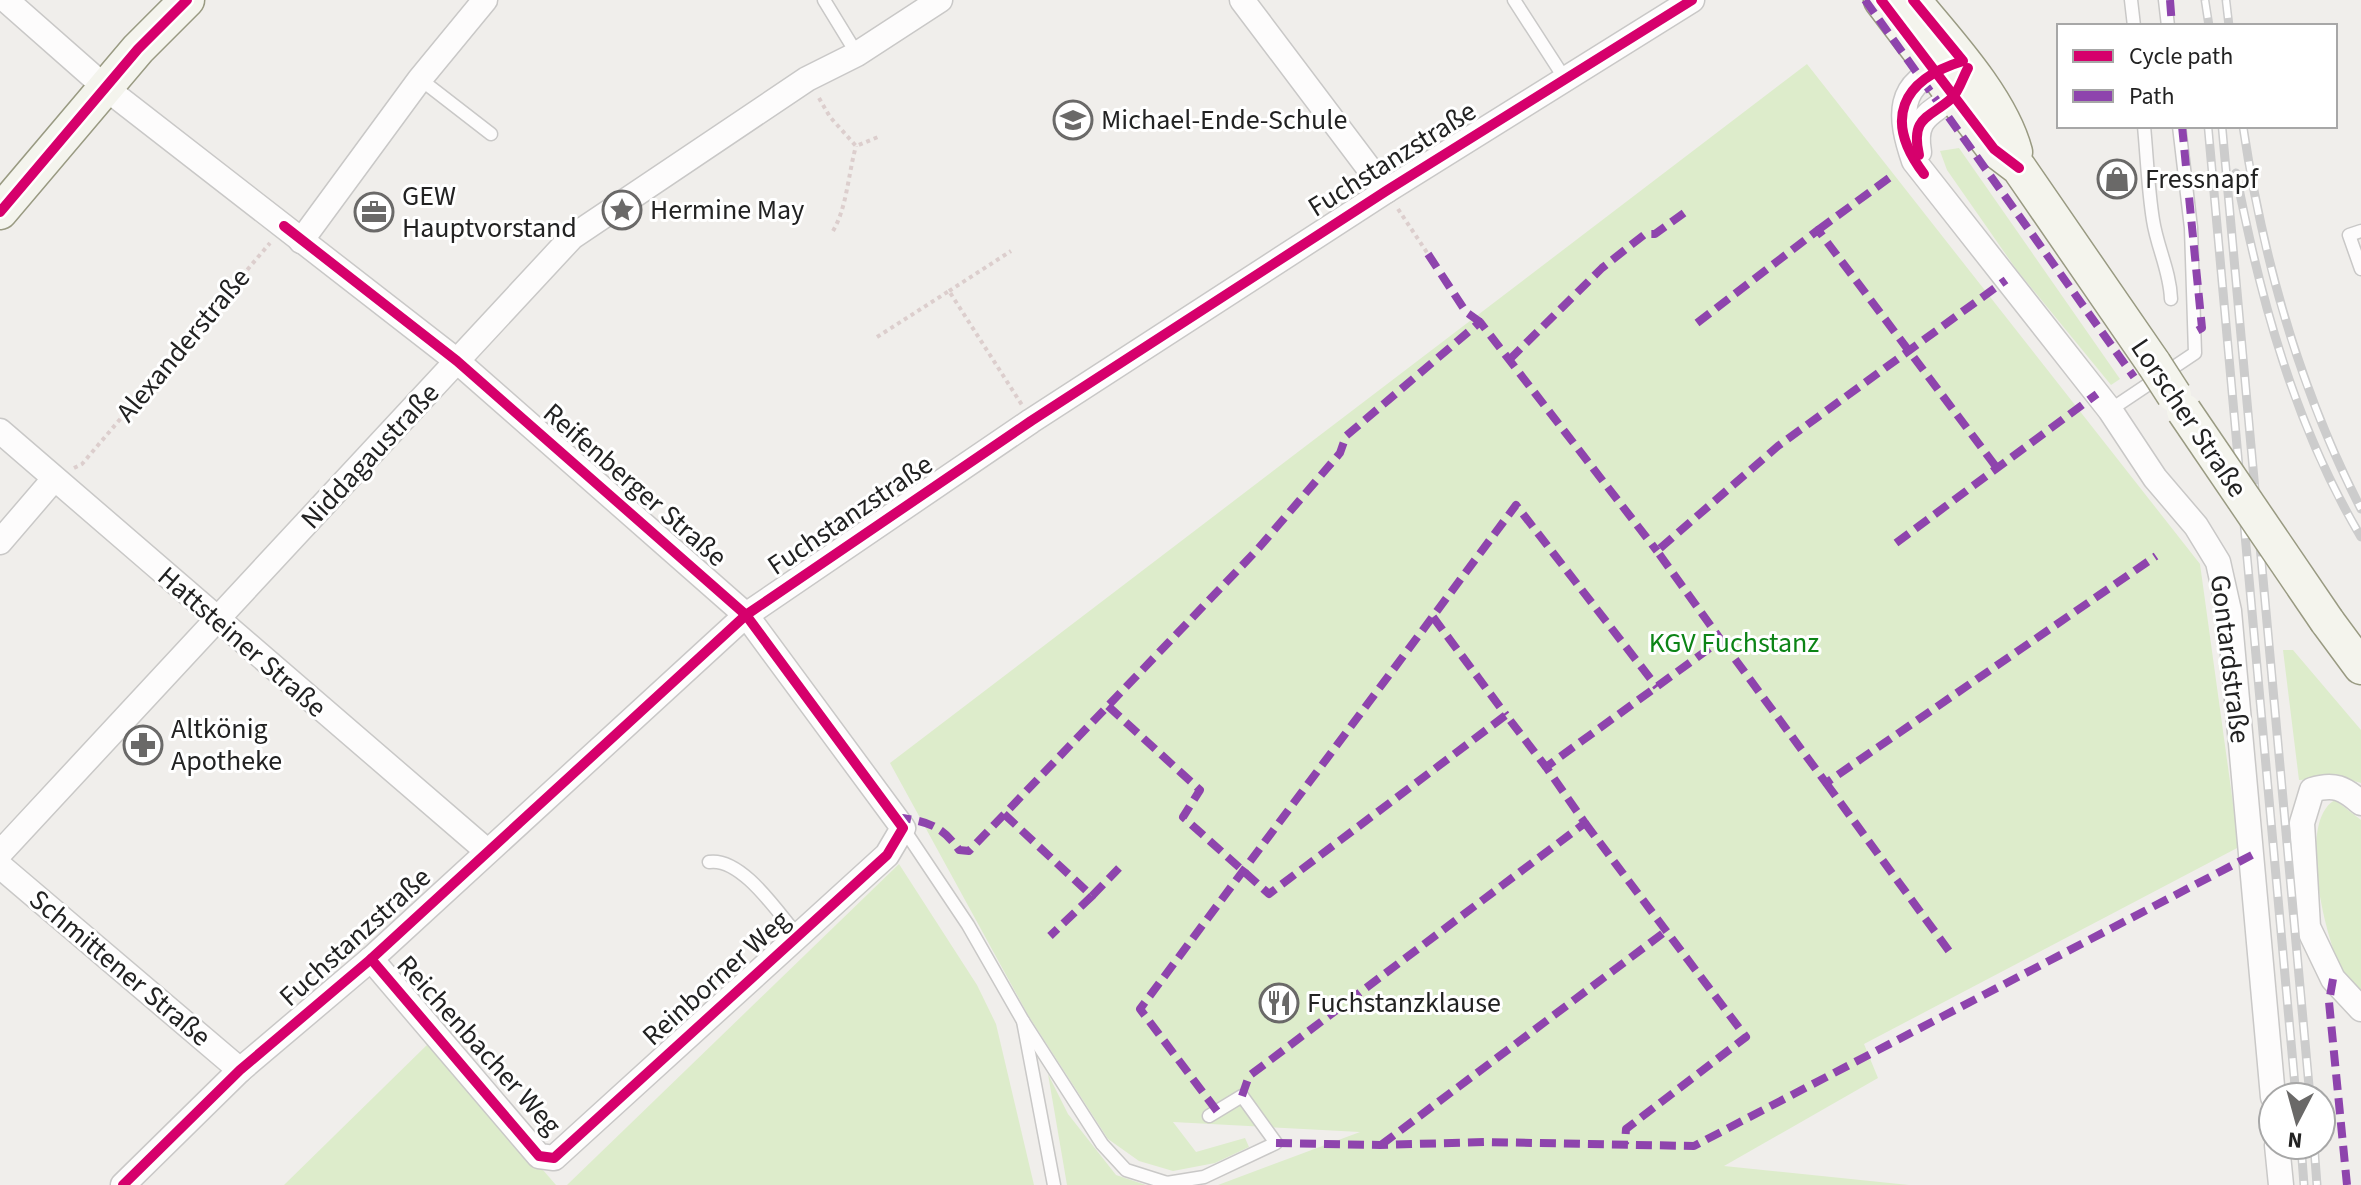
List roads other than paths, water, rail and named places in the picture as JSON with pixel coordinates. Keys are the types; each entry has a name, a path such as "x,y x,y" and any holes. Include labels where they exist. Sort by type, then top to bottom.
{"main road":[{"path":"0,212 138,49 187,0"},
{"name":"Lorscher Straße","path":"1881,0 1955,74"},
{"name":"Lorscher Straße","path":"1913,0 1932,15 1955,74 1994,149 2019,168 2361,667"}],"street":[{"name":"Reifenberger Straße","path":"6,0 107,89 457,361 746,615 903,828"},
{"path":"293,234 485,0"},
{"name":"Niddagaustraße","path":"0,853 572,237 807,79 857,54 940,0"},
{"path":"1242,0 1386,191"},
{"name":"Fuchstanzstraße","path":"123,1185 240,1070 371,959 746,615 1031,421 1386,191 1692,0"},
{"name":"Gontardstraße","path":"1955,74 1911,89 1903,105 1905,134 1914,161 2110,410 2155,478 2196,526 2218,562 2229,611 2272,1081"},
{"name":"Gontardstraße","path":"1924,174 1917,131 1955,74"},
{"name":"Hattsteiner Straße","path":"0,431 487,851"},
{"path":"0,542 54,479"},
{"path":"2361,803 2345,789 2329,785 2312,790 2302,823 2308,927 2333,979 2361,1009"},
{"name":"Reinborner Weg","path":"554,1158 887,855 903,828"},
{"name":"Schmittener Straße","path":"0,866 240,1070"},
{"name":"Reichenbacher Weg","path":"371,959 539,1156 554,1158"},
{"path":"2279,1161 2281,1185"}],"lane":[{"path":"824,0 857,54"},
{"path":"1514,0 1565,79"},
{"path":"2131,0 2134,24"},
{"path":"2165,0 2168,24"},
{"path":"420,79 491,134"},
{"path":"2144,128 2153,219 2161,257 2168,271 2171,299"},
{"path":"2110,410 2195,353 2191,228 2179,128"},
{"path":"2361,231 2349,235 2361,269"},
{"name":"Reifenberger Straße","path":"903,828 968,925 1023,1021 1054,1185"},
{"path":"709,862 719,860 738,869 798,936"},
{"path":"1023,1021 1102,1144 1126,1170 1167,1183 1204,1177 1276,1143 1242,1096 1209,1116"}],"railway":[{"path":"2205,0 2209,24"},
{"path":"2226,0 2229,24"},
{"path":"2208,128 2295,1081"},
{"path":"2222,128 2309,1081"},
{"path":"2243,128 2261,225 2286,322 2319,417 2361,509"},
{"path":"2236,173 2256,267 2283,361 2317,451 2361,537"},
{"path":"2302,1161 2304,1185"},
{"path":"2315,1161 2317,1185"}],"place":[{"name":"Michael-Ende-Schule","path":"1073,120"},
{"name":"Fressnapf","path":"2117,179"},
{"name":"Hermine May","path":"622,210"},
{"name":"GEW Hauptvorstand","path":"374,212"},
{"name":"Altkönig Apotheke","path":"143,745"},
{"name":"Fuchstanzklause","path":"1279,1003"}],"park label":[{"name":"KGV Fuchstanz","path":"1734,643"}]}
